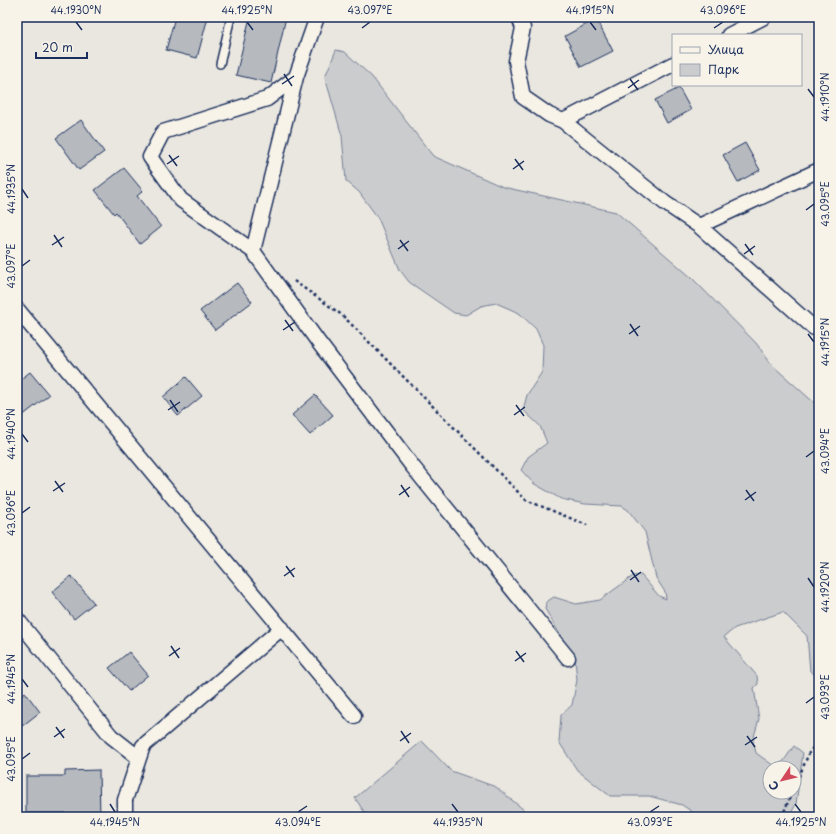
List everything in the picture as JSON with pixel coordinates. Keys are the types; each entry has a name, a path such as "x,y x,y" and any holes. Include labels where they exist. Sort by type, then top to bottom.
{"street":[{"path":"253,251 296,77 317,17"},
{"path":"519,17 523,28 516,61 523,97 549,115 563,121 665,203 699,226 814,328"},
{"path":"731,34 764,17"},
{"path":"563,121 672,65"},
{"path":"296,77 267,99 163,132 150,157 181,200 253,251 319,343 413,468 568,658"},
{"path":"699,226 805,178 819,170"},
{"path":"17,309 354,716"},
{"path":"17,619 111,736 139,758"},
{"path":"125,817 125,800 142,746 282,628"}],"lane":[{"path":"220,64 231,17"}],"path":[{"path":"291,278 342,315 526,500 586,525"},
{"path":"802,769 809,753 819,739"},
{"path":"782,817 789,800"}],"green space":[{"path":"336,50 345,52 372,77 433,156 503,187 616,212 692,278 756,343 772,365 819,407 819,668 814,674 810,671 807,636 783,612 735,628 724,637 757,676 758,684 754,688 759,719 753,740 756,753 766,760 762,760 762,800 797,800 789,817 700,817 682,805 649,796 610,796 577,770 559,742 561,715 572,705 577,680 575,660 545,609 546,602 554,597 576,604 600,600 633,576 641,575 659,596 666,599 665,592 656,578 645,532 628,510 622,506 585,504 561,499 533,483 521,470 528,457 547,443 540,426 523,410 527,395 542,372 543,345 536,329 519,313 496,303 481,306 466,315 454,313 409,282 400,270 378,218 359,192 346,181 342,136 325,77"},
{"path":"422,741 451,771 496,787 524,810 522,817 371,817 365,813 355,798"},
{"path":"794,746 803,753 802,760 784,760"}],"building":[{"path":"175,17 208,17 197,58 166,50"},
{"path":"250,17 286,17 271,83 236,75"},
{"path":"596,19 613,51 581,67 565,36"},
{"path":"679,88 691,110 667,123 655,100"},
{"path":"81,120 104,152 79,170 56,138"},
{"path":"745,143 760,170 738,182 723,155"},
{"path":"124,168 143,191 137,196 161,227 140,244 116,212 114,214 95,190"},
{"path":"237,283 252,302 215,330 200,311"},
{"path":"30,372 49,395 17,420 17,382"},
{"path":"186,377 202,396 178,416 163,397"},
{"path":"315,395 333,415 310,435 292,415"},
{"path":"71,576 94,603 74,619 52,592"},
{"path":"129,652 148,675 129,691 109,668"},
{"path":"25,692 40,712 17,730 17,699"},
{"path":"99,770 100,817 65,817 65,813 26,813 26,776 65,776 65,771"}]}
